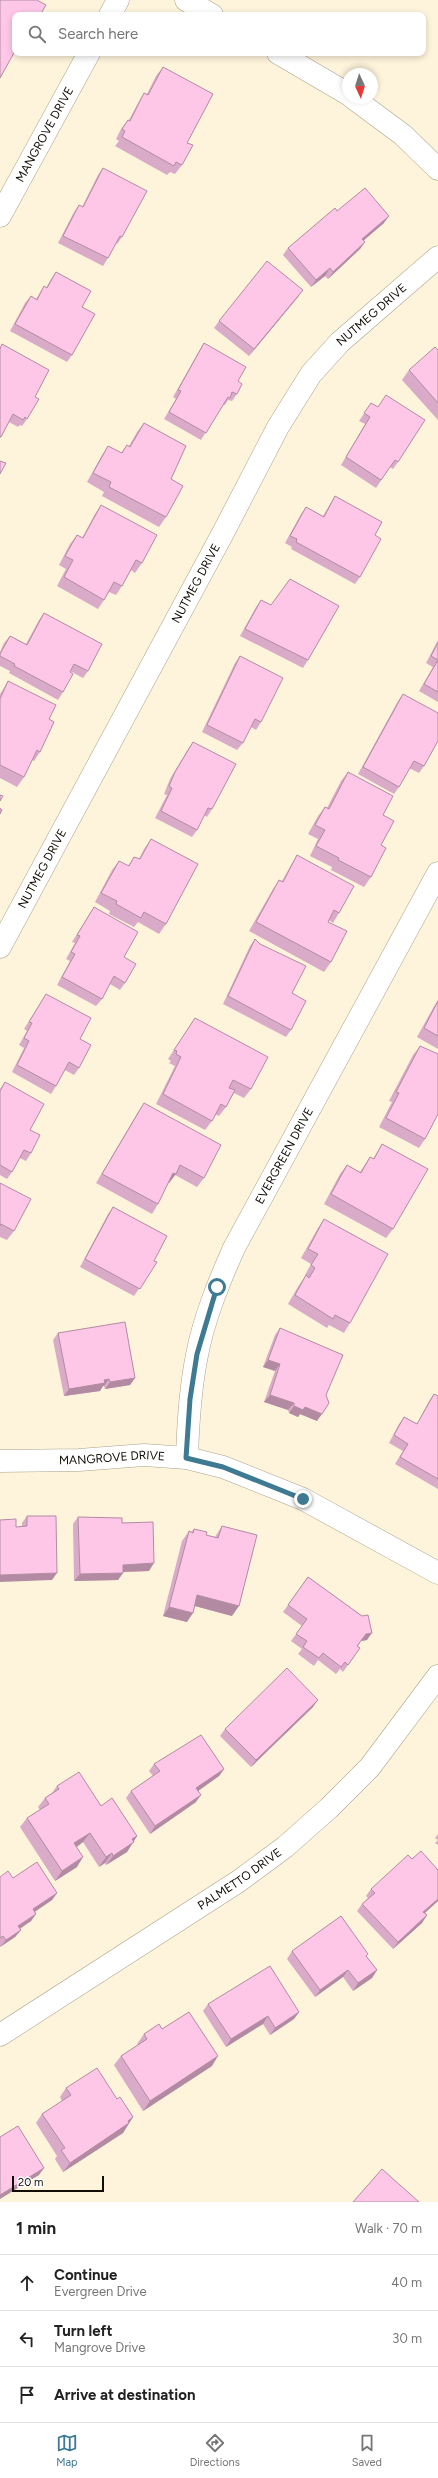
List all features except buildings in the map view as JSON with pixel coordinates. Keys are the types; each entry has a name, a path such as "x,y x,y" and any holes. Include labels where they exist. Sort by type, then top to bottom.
{"street":[{"path":"112,12 118,0"},
{"path":"186,0 207,12"},
{"name":"MANGROVE DRIVE","path":"0,216 87,56"},
{"path":"283,56 342,90"},
{"path":"361,104 403,134 438,169"},
{"name":"NUTMEG DRIVE","path":"0,947 224,533 278,427 311,374 340,342 438,257"},
{"name":"EVERGREEN DRIVE","path":"186,1458 190,1399 197,1354 217,1287 234,1248 438,873"},
{"name":"MANGROVE DRIVE","path":"0,1461 79,1460 144,1455 186,1458 223,1467 303,1499 438,1573"},
{"name":"PALMETTO DRIVE","path":"0,2035 239,1881 285,1847 329,1808 370,1767 438,1676"}],"route":[{"path":"217,1287 197,1354 190,1399 186,1458 223,1467 259,1480 303,1499"}]}
